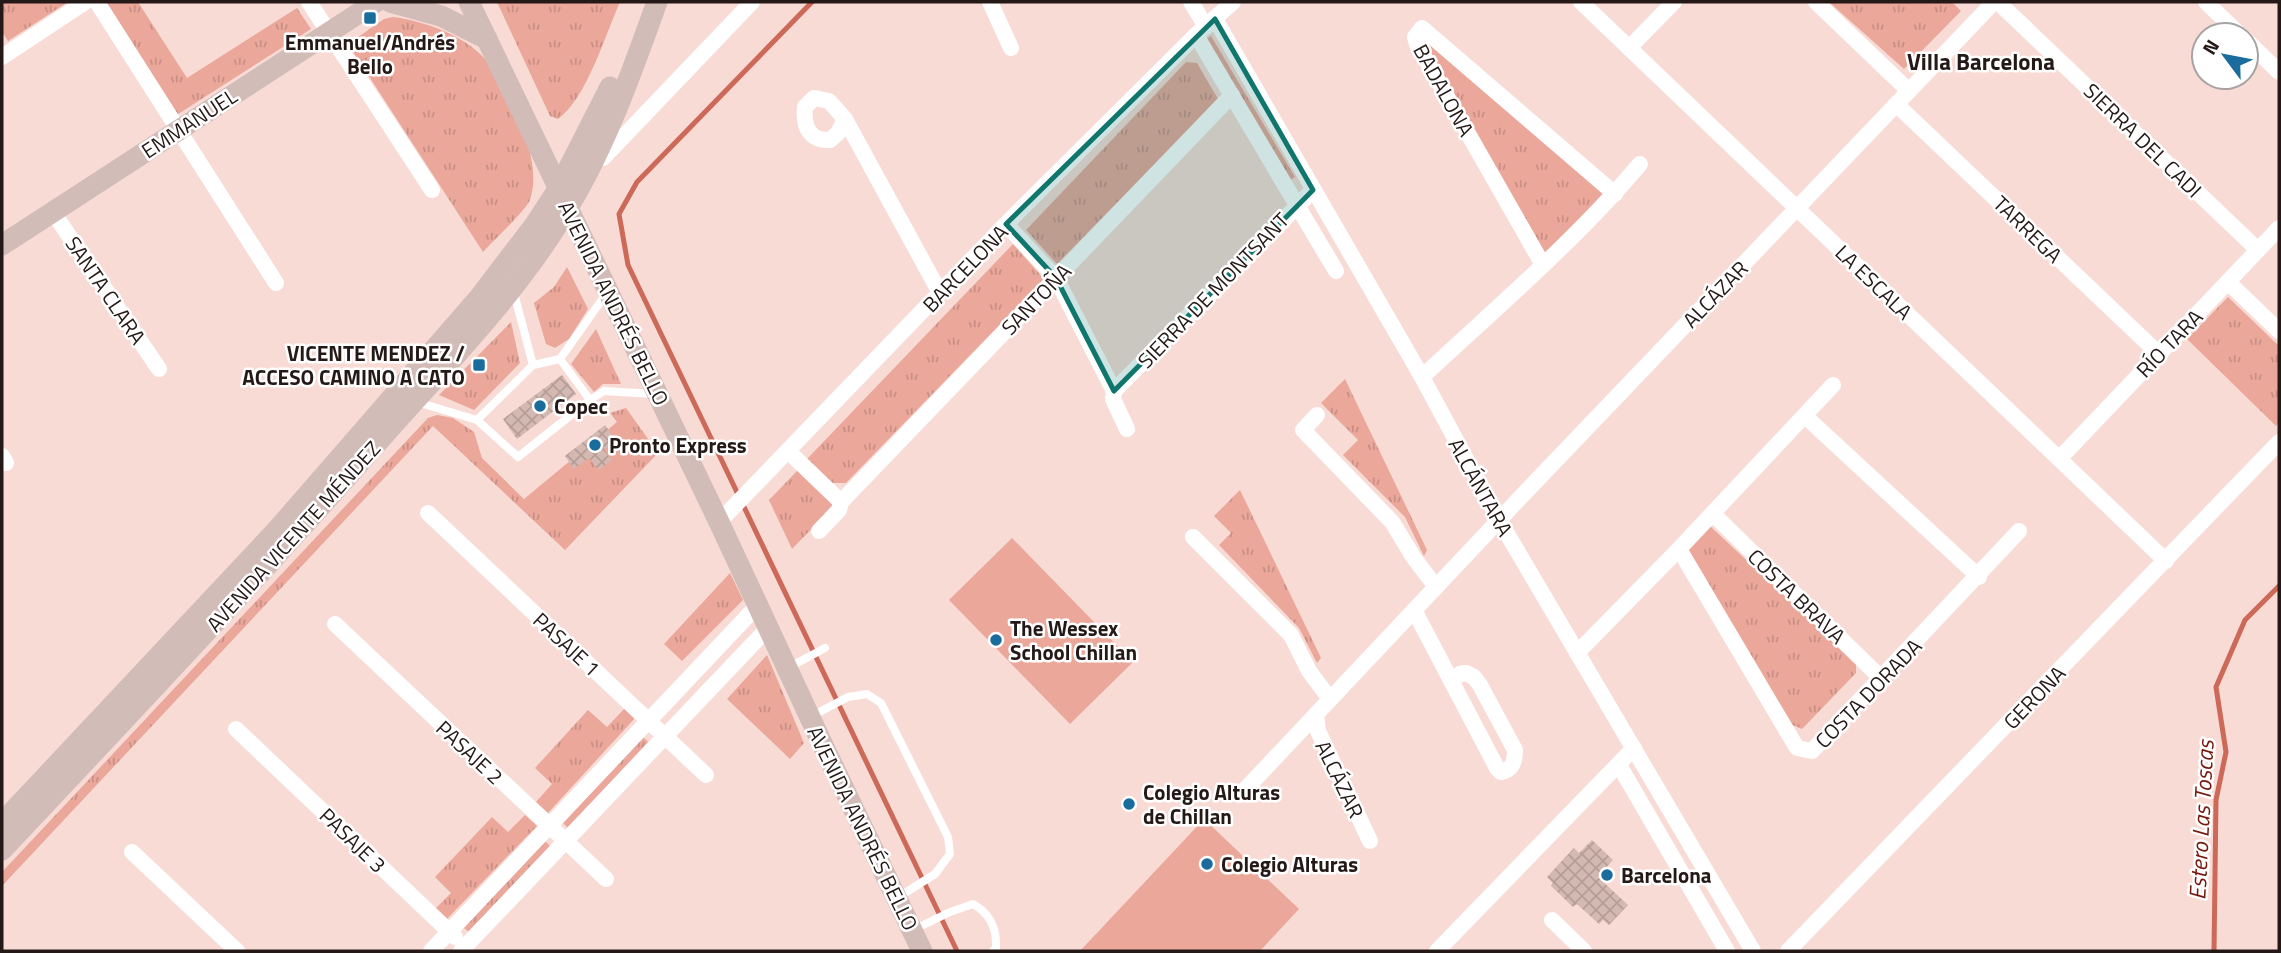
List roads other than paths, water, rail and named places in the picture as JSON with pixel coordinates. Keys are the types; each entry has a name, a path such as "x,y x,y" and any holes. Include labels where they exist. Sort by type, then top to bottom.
{"main road":[{"name":"EMMANUEL","path":"2,245 376,2"},
{"path":"390,2 441,16 487,39"},
{"name":"AVENIDA ANDRÉS BELLO","path":"469,2 810,717 906,893 913,930 922,951"},
{"path":"536,223 542,154 586,154 629,49 656,2"},
{"name":"AVENIDA VICENTE MÉNDEZ","path":"2,823 285,521 421,367 478,299 586,154"},
{"name":"AVENIDA VICENTE MÉNDEZ","path":"2,850 288,545 477,330 512,287 568,209 586,154"},
{"path":"536,255 564,228 570,229 584,240"}],"street":[{"path":"2,58 86,2"},
{"path":"97,2 276,283"},
{"path":"309,2 432,190"},
{"path":"586,154 600,160 607,155 752,2"},
{"path":"990,2 1011,48"},
{"name":"ALCÁNTARA","path":"1191,2 1313,190 1422,377 1499,520 1754,951"},
{"name":"BARCELONA","path":"719,522 1006,224 1233,2"},
{"name":"LA ESCALA","path":"1581,2 2166,561"},
{"path":"1629,48 1674,2"},
{"path":"1816,2 1909,91"},
{"name":"SIERRA DEL CADI","path":"1971,2 1992,6 2258,250"},
{"path":"2206,2 2226,21"},
{"name":"ALCÁZAR","path":"1240,795 1499,520 1992,6"},
{"name":"ALCÁNTARA","path":"1206,27 1231,95 1336,271"},
{"name":"BADALONA","path":"1543,265 1417,44 1415,37 1422,28 1615,194"},
{"path":"2260,53 2279,71"},
{"name":"SANTOÑA","path":"818,531 839,510 841,502 1231,95"},
{"name":"TARREGA","path":"1896,104 2159,354"},
{"path":"845,119 940,293"},
{"path":"1422,377 1543,265 1615,194 1640,164"},
{"name":"SIERRA DE MONTSANT","path":"1114,391 1313,190"},
{"name":"SANTA CLARA","path":"53,212 159,369"},
{"path":"1006,224 1056,278 1114,391 1113,400 1127,429"},
{"name":"RÍO TARA","path":"2059,459 2279,228"},
{"path":"2228,282 2279,331"},
{"path":"1577,653 1806,417 1833,385"},
{"path":"1317,415 1303,430 1392,522 1436,587"},
{"path":"1806,417 1979,577"},
{"name":"GERONA","path":"1787,951 2279,442"},
{"path":"788,451 841,502"},
{"name":"PASAJE 1","path":"428,513 706,775"},
{"name":"COSTA BRAVA","path":"1713,514 1882,679"},
{"name":"COSTA DORADA","path":"1679,549 1797,748 1812,751 1979,577 2019,531"},
{"path":"1193,537 1291,635 1309,671 1330,699"},
{"path":"431,951 758,605"},
{"path":"1414,610 1451,681 1497,768 1501,772 1507,771 1512,766 1515,750 1480,685 1474,677 1466,673 1451,681"},
{"name":"PASAJE 2","path":"335,624 606,879"},
{"path":"465,950 768,628"},
{"name":"ALCÁZAR","path":"1316,715 1318,732 1370,841"},
{"name":"PASAJE 3","path":"236,729 465,950"},
{"path":"1437,951 1634,748"},
{"path":"1619,765 1727,951"},
{"path":"132,852 237,951"},
{"path":"1552,920 1584,951"}],"lane":[{"path":"512,287 533,365"},
{"path":"477,420 533,365 560,359 608,292"},
{"path":"560,359 590,400"},
{"path":"414,401 477,420 517,457 604,391 658,394"},
{"path":"787,668 825,648"},
{"path":"810,717 848,697 867,694 881,703 950,847 950,854 935,874 906,893"},
{"path":"913,930 973,904 986,913 995,929 996,948 993,951"}],"waterway":[{"path":"812,2 637,182 619,214 628,265 957,951"},
{"name":"Estero Las Toscas","path":"2214,951 2216,800 2226,752 2216,687 2245,620 2279,586"}],"place":[{"name":"Emmanuel/Andrés Bello","path":"370,18"},
{"name":"VICENTE MENDEZ / ACCESO CAMINO A CATO","path":"479,365"},
{"name":"Copec","path":"540,406"},
{"name":"Pronto Express","path":"595,445"},
{"name":"The Wessex School Chillan","path":"996,640"},
{"name":"Colegio Alturas de Chillan","path":"1129,804"},
{"name":"Colegio Alturas","path":"1207,864"},
{"name":"Barcelona","path":"1607,875"}],"district":[{"name":"Villa Barcelona","path":"1981,61"}]}
